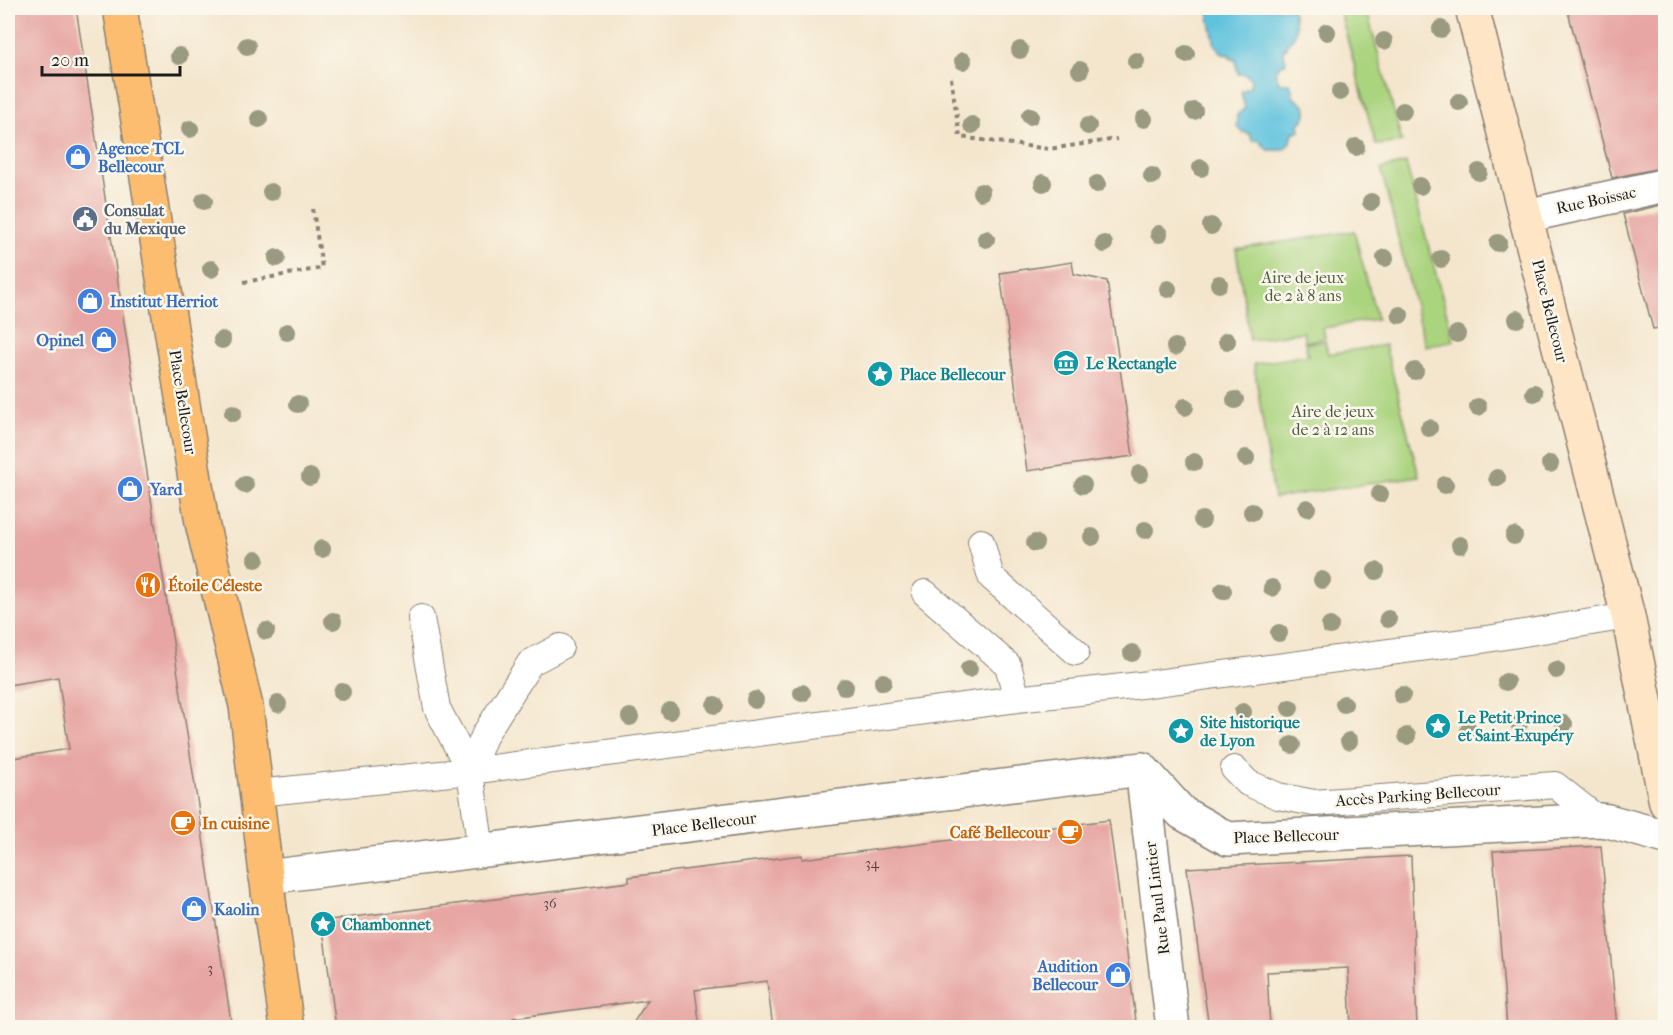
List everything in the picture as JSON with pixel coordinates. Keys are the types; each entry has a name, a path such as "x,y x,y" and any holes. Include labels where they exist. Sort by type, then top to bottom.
{"main road":[{"name":"Place Bellecour","path":"120,8 202,523 246,706 266,877"},
{"name":"Place Bellecour","path":"1472,8 1628,616 1665,803"},
{"path":"266,877 287,1028"}],"street":[{"name":"Rue Boissac","path":"1526,216 1665,185"},
{"name":"Place Bellecour","path":"266,877 1142,769 1182,813 1228,839 1599,820 1665,837"},
{"name":"Rue Paul Lintier","path":"1142,769 1173,1028"}],"lane":[{"path":"981,542 991,577 1076,652"},
{"path":"926,593 1008,665 1017,699"},
{"path":"257,793 470,771 1017,699 1142,685 1487,639 1628,616"},
{"path":"421,618 437,708 470,771 481,851"},
{"path":"470,771 485,734 530,663 560,647"},
{"name":"Accès Parking Bellecour","path":"1234,769 1248,783 1268,792 1314,803 1555,785 1599,820"}],"path":[{"path":"951,78 960,137 1049,149 1117,139"},
{"path":"244,282 322,268 313,209"}],"green space":[{"path":"1339,8 1366,8 1402,142 1376,145"},
{"path":"1406,163 1454,341 1425,346 1381,169"},
{"name":"Aire de jeux de 2 à 8 ans","path":"1354,231 1377,319 1323,328 1325,338 1305,342 1303,332 1250,340 1236,249"},
{"name":"Aire de jeux de 2 à 12 ans","path":"1325,341 1328,354 1385,345 1419,476 1274,498 1254,364 1308,355 1305,343"}],"water":[{"path":"1207,8 1292,8 1295,33 1291,41 1286,44 1287,48 1283,49 1286,63 1278,67 1276,77 1281,83 1290,83 1294,98 1305,105 1306,113 1299,124 1300,131 1293,132 1291,142 1283,150 1268,150 1258,140 1252,141 1250,134 1237,127 1237,115 1245,108 1241,92 1250,87 1251,79 1244,73 1238,74 1235,59 1223,54 1215,45"}],"building":[{"path":"8,8 76,8 232,1028 8,1028 8,759 69,749 58,677 8,685"},
{"path":"1567,8 1665,8 1665,167 1612,178"},
{"path":"1665,204 1665,327 1653,329 1623,214"},
{"name":"Le Rectangle","path":"1072,262 1074,274 1107,281 1133,456 1027,471 1000,273"},
{"path":"1109,820 1137,1028 773,1028 767,981 695,990 700,1028 630,1028 648,1000 513,1018 514,1028 336,1028 322,921 629,882 629,877 802,855 802,859"},
{"path":"1601,846 1617,1028 1507,1028 1493,851"},
{"path":"1411,856 1417,1028 1351,1028 1348,968 1267,972 1270,1028 1209,1028 1187,868"}],"place":[{"name":"Agence TCL Bellecour","path":"78,157"},
{"name":"Consulat du Mexique","path":"85,219"},
{"name":"Institut Herriot","path":"90,301"},
{"name":"Opinel","path":"104,340"},
{"name":"Le Rectangle","path":"1066,363"},
{"name":"Place Bellecour","path":"880,374"},
{"name":"Yard","path":"130,489"},
{"name":"Étoile Céleste","path":"148,585"},
{"name":"Le Petit Prince et Saint-Exupéry","path":"1438,726"},
{"name":"Site historique de Lyon","path":"1181,731"},
{"name":"In cuisine","path":"183,823"},
{"name":"Café Bellecour","path":"1070,832"},
{"name":"Kaolin","path":"194,909"},
{"name":"Chambonnet","path":"323,924"},
{"name":"Audition Bellecour","path":"1118,975"}]}
